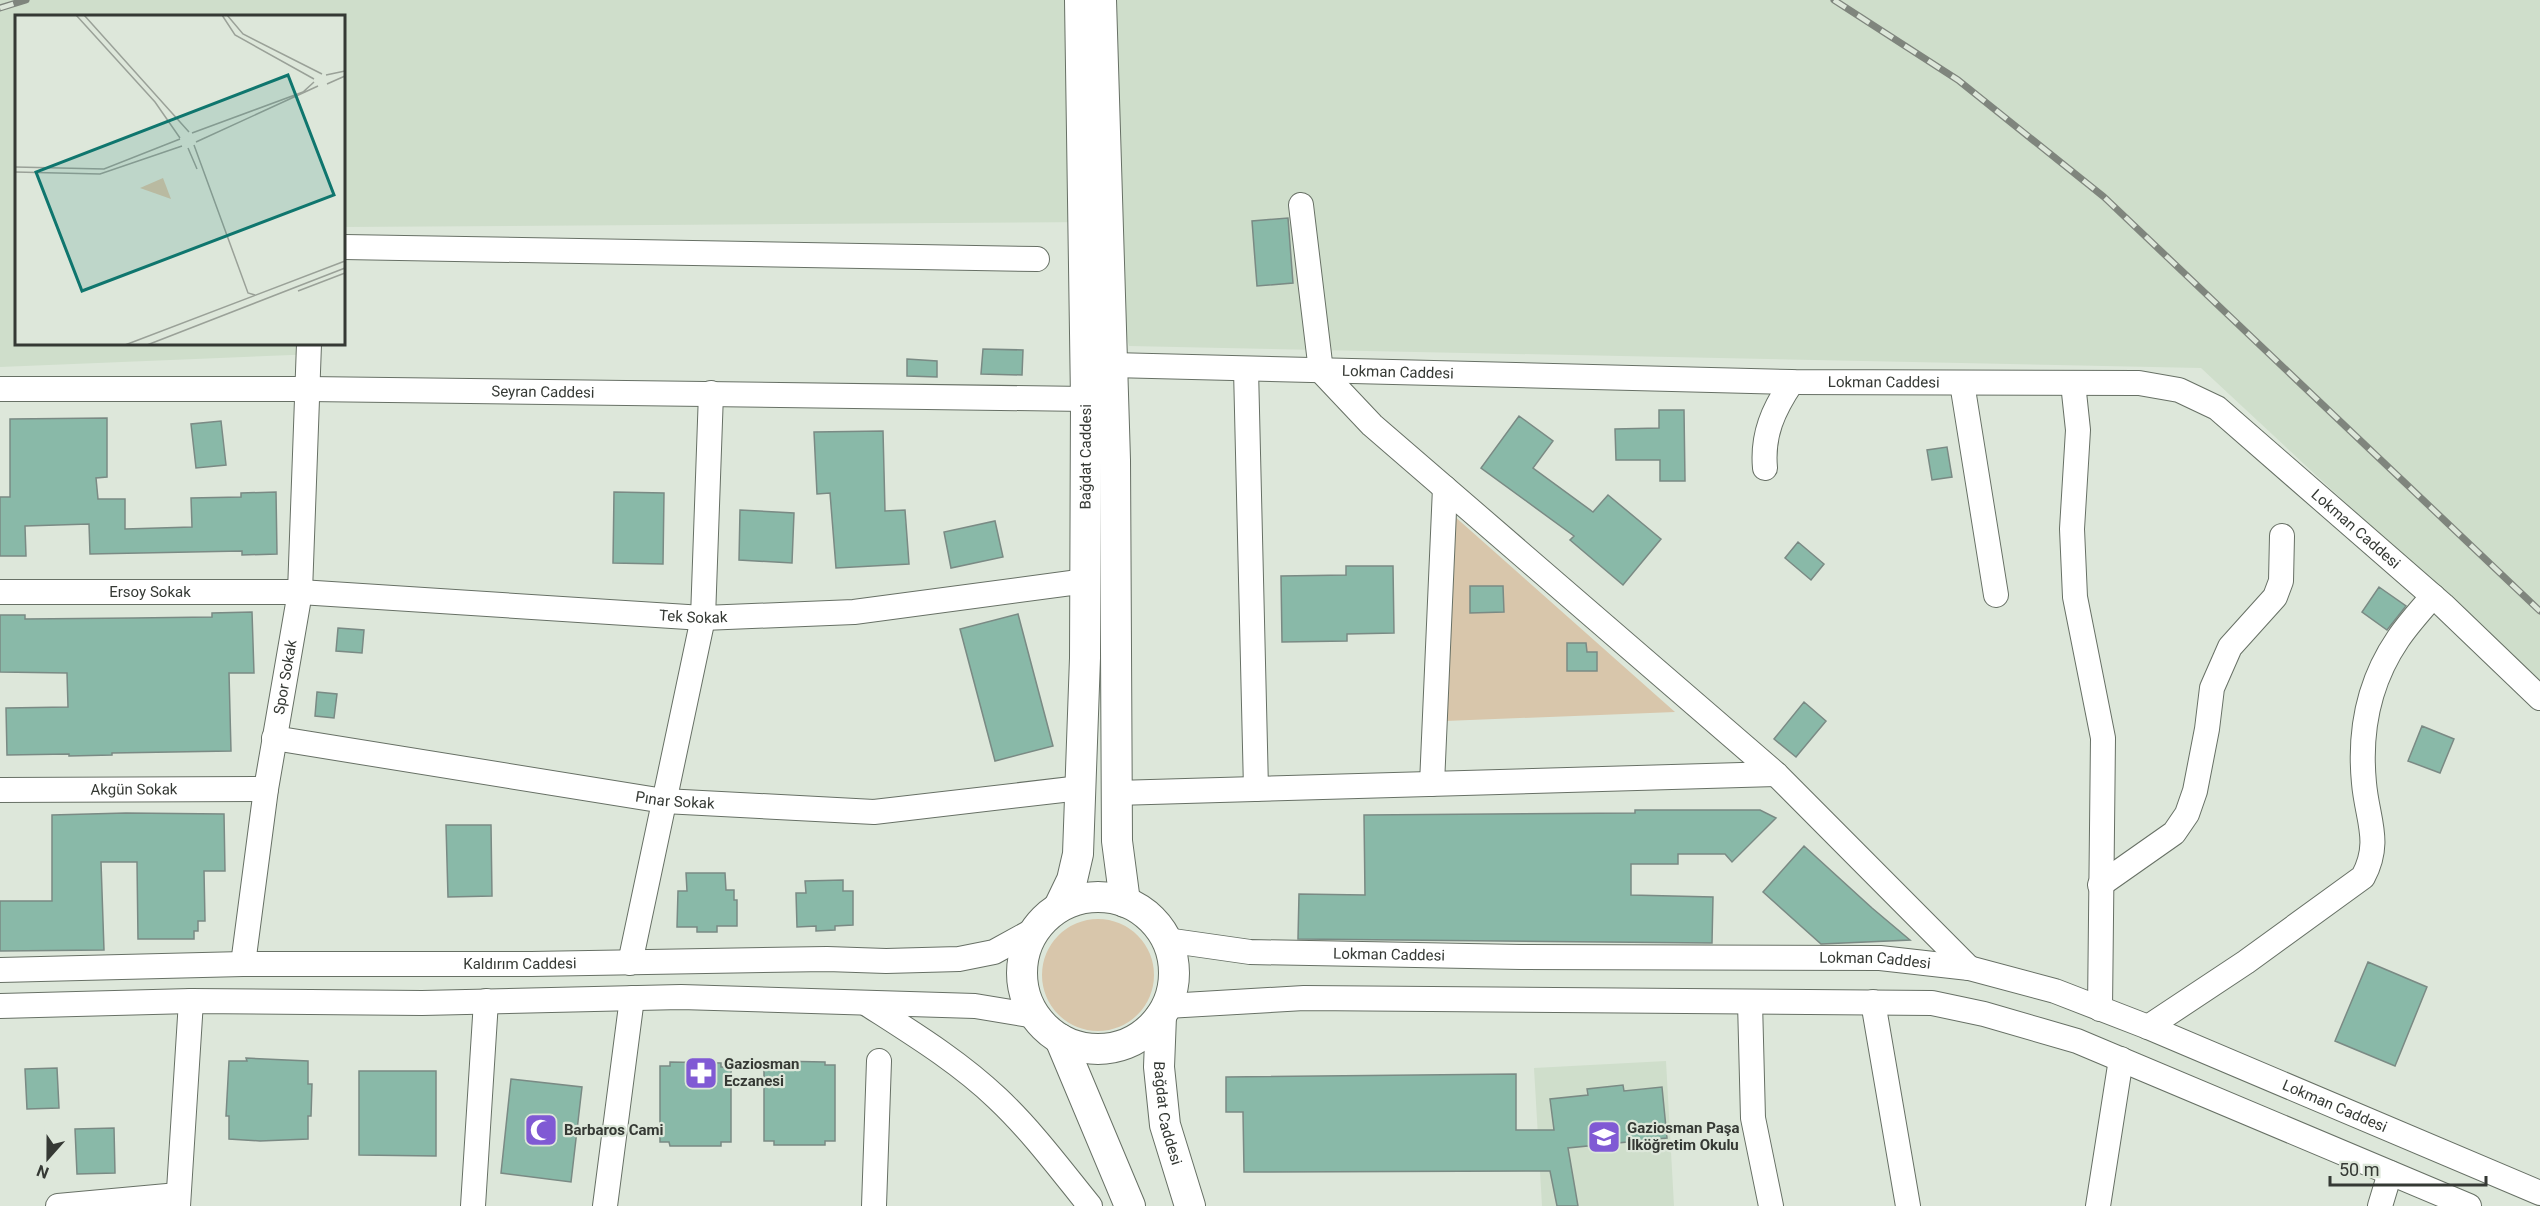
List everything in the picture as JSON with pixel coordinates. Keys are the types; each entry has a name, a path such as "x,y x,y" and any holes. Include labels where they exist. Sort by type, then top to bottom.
{"main road":[{"name":"Bağdat Caddesi","path":"1059,907 1075,868 1085,658 1086,399 1080,0"},
{"name":"Bağdat Caddesi","path":"1101,0 1115,460 1117,841 1125,902"},
{"path":"1091,897 1125,902 1136,907 1154,921 1166,940 1174,973 1164,1011 1154,1025 1136,1039 1115,1047 1104,1049 1081,1047 1060,1039 1035,1016 1025,996 1021,974 1024,951 1034,930 1059,907 1091,897"},
{"name":"Bağdat Caddesi","path":"1164,1011 1159,1066 1165,1125 1190,1206"},
{"path":"1060,1039 1130,1206"}],"street":[{"path":"1301,205 1321,371 1372,425 1776,774 1969,968"},
{"path":"345,247 1037,259"},
{"name":"Spor Sokak","path":"243,964 266,789 300,592 309,345"},
{"name":"Lokman Caddesi","path":"1112,365 1792,382 2159,385 2192,394 2217,408 2433,596 2540,698"},
{"path":"1246,369 1256,789"},
{"path":"1765,468 1764,444 1770,420 1792,382"},
{"path":"1962,383 1996,595"},
{"path":"2073,383 2078,430 2072,529 2075,597 2103,738 2100,1009"},
{"name":"Seyran Caddesi","path":"0,389 308,389 1086,399"},
{"path":"630,963 703,618 711,393"},
{"path":"1432,784 1445,489"},
{"path":"2100,885 2174,834 2187,814 2195,791 2208,729 2212,688 2230,647 2275,597 2281,581 2282,536"},
{"name":"Tek Sokak","path":"300,592 703,618 854,612 1086,581"},
{"name":"Ersoy Sokak","path":"0,592 300,592"},
{"path":"2148,1027 2246,963 2363,877 2372,861 2373,837 2364,785 2363,748 2366,710 2377,677 2397,639 2433,596"},
{"name":"Pınar Sokak","path":"274,738 664,801 874,812 1080,788"},
{"path":"1116,793 1776,774"},
{"name":"Akgün Sokak","path":"0,790 266,789"},
{"name":"Kaldırım Caddesi","path":"0,970 243,964 959,959 994,952 1034,930"},
{"name":"Lokman Caddesi","path":"1166,940 1250,952 1533,958 1880,958 1969,968 2055,991 2148,1027 2540,1193"},
{"path":"0,1006 191,1001 422,1003 681,997 975,1006 1035,1016"},
{"path":"605,1206 632,998"},
{"path":"1164,1011 1304,998 1932,1003 1984,1014 2077,1041 2469,1206"},
{"path":"58,1206 178,1201 191,1001"},
{"path":"473,1206 486,1001"},
{"path":"1750,1002 1753,1118 1771,1206"},
{"path":"1873,1002 1908,1206"},
{"path":"867,1004 965,1070 996,1098 1047,1151 1090,1206"},
{"path":"2098,1206 2121,1059"},
{"path":"874,1206 879,1061"},
{"path":"2380,1206 2390,1173"}],"shaded area":[{"path":"0,0 2540,0 2540,684 2201,368 1129,346 1096,222 345,227 345,15 15,15 15,345 316,345 317,354 0,367"},
{"path":"1444,507 1675,712 1445,721"},
{"path":"1098,919 1120,923 1138,935 1150,953 1154,975 1150,997 1138,1015 1120,1027 1098,1031 1076,1027 1058,1015 1046,997 1042,975 1046,953 1058,935 1076,923"},
{"name":"Gaziosman Paşa İlköğretim Okulu","path":"1666,1061 1674,1206 1542,1206 1534,1068"}],"building":[{"path":"1288,218 1293,283 1257,286 1252,221"},
{"path":"983,349 1023,350 1022,375 981,374"},
{"path":"907,359 937,361 937,377 907,376"},
{"path":"1659,410 1684,410 1685,481 1660,481 1660,460 1616,460 1615,429 1659,428"},
{"path":"1519,416 1553,441 1533,468 1593,512 1608,495 1661,539 1623,585 1570,540 1574,536 1481,468"},
{"path":"107,418 107,477 96,478 98,499 125,499 125,529 192,527 191,498 241,497 241,493 276,492 277,554 242,555 242,551 90,554 89,524 25,526 26,556 0,556 0,497 10,497 10,419"},
{"path":"221,421 226,465 196,468 191,424"},
{"path":"883,431 885,511 905,510 909,564 836,568 830,493 817,494 814,432"},
{"path":"1947,447 1952,477 1932,480 1927,450"},
{"path":"614,492 664,493 663,564 613,563"},
{"path":"740,510 794,513 792,563 739,560"},
{"path":"995,521 1003,557 951,568 944,532"},
{"path":"1798,542 1824,564 1811,580 1785,558"},
{"path":"1346,566 1393,566 1394,633 1347,634 1347,641 1282,642 1281,576 1346,575"},
{"path":"1470,586 1503,586 1504,612 1470,613"},
{"path":"2379,587 2406,606 2387,630 2362,612"},
{"path":"252,612 254,673 229,673 231,751 69,756 69,754 7,755 6,708 68,707 67,673 0,672 0,615 25,615 25,619 134,618 212,617 212,613"},
{"path":"1018,614 1053,746 995,761 960,629"},
{"path":"338,628 364,630 362,653 336,651"},
{"path":"1567,643 1586,643 1587,652 1597,652 1597,671 1567,671"},
{"path":"317,692 337,694 334,718 315,716"},
{"path":"1804,702 1826,721 1796,757 1774,739"},
{"path":"2422,726 2454,739 2440,773 2408,761"},
{"path":"1635,810 1760,810 1776,818 1732,862 1725,854 1678,854 1678,864 1631,864 1631,895 1713,897 1712,943 1298,939 1299,894 1365,895 1364,815 1635,813"},
{"path":"224,814 225,871 204,871 205,921 198,921 198,931 194,931 194,939 138,939 137,862 101,862 104,950 0,951 0,901 52,901 52,815"},
{"path":"446,825 491,825 492,896 448,897"},
{"path":"1804,846 1910,940 1821,944 1763,892"},
{"path":"686,873 725,873 726,890 734,890 734,900 737,900 737,926 717,926 717,932 697,932 697,927 677,927 678,891 687,891"},
{"path":"843,880 843,891 853,891 853,925 835,926 835,930 816,931 816,926 797,927 796,893 806,893 805,881"},
{"path":"2368,962 2427,987 2395,1066 2335,1041"},
{"path":"246,1058 308,1061 308,1084 312,1084 308,1139 260,1141 229,1139 229,1116 226,1116 229,1061 247,1061"},
{"path":"774,1061 825,1062 825,1065 835,1065 835,1141 825,1141 825,1145 774,1145 774,1141 764,1141 764,1065 774,1065"},
{"path":"670,1062 721,1063 721,1067 731,1067 731,1142 721,1142 721,1146 670,1146 669,1142 660,1142 660,1066 670,1066"},
{"path":"57,1068 59,1108 27,1109 25,1069"},
{"path":"359,1071 436,1071 436,1156 359,1155"},
{"path":"1516,1074 1516,1130 1554,1130 1550,1099 1588,1095 1587,1089 1623,1085 1624,1091 1662,1087 1667,1138 1568,1148 1578,1206 1557,1206 1550,1171 1244,1172 1243,1112 1226,1112 1226,1077"},
{"name":"Barbaros Cami","path":"511,1079 582,1087 571,1182 501,1173"},
{"path":"114,1128 115,1173 77,1174 75,1129"}],"railway":[{"path":"0,8 26,0"},
{"path":"1834,0 1958,80 2104,197 2540,611"}],"place":[{"name":"Gaziosman Eczanesi","path":"701,1073"},
{"name":"Barbaros Cami","path":"541,1130"},
{"name":"Gaziosman Paşa İlköğretim Okulu","path":"1604,1137"}]}
